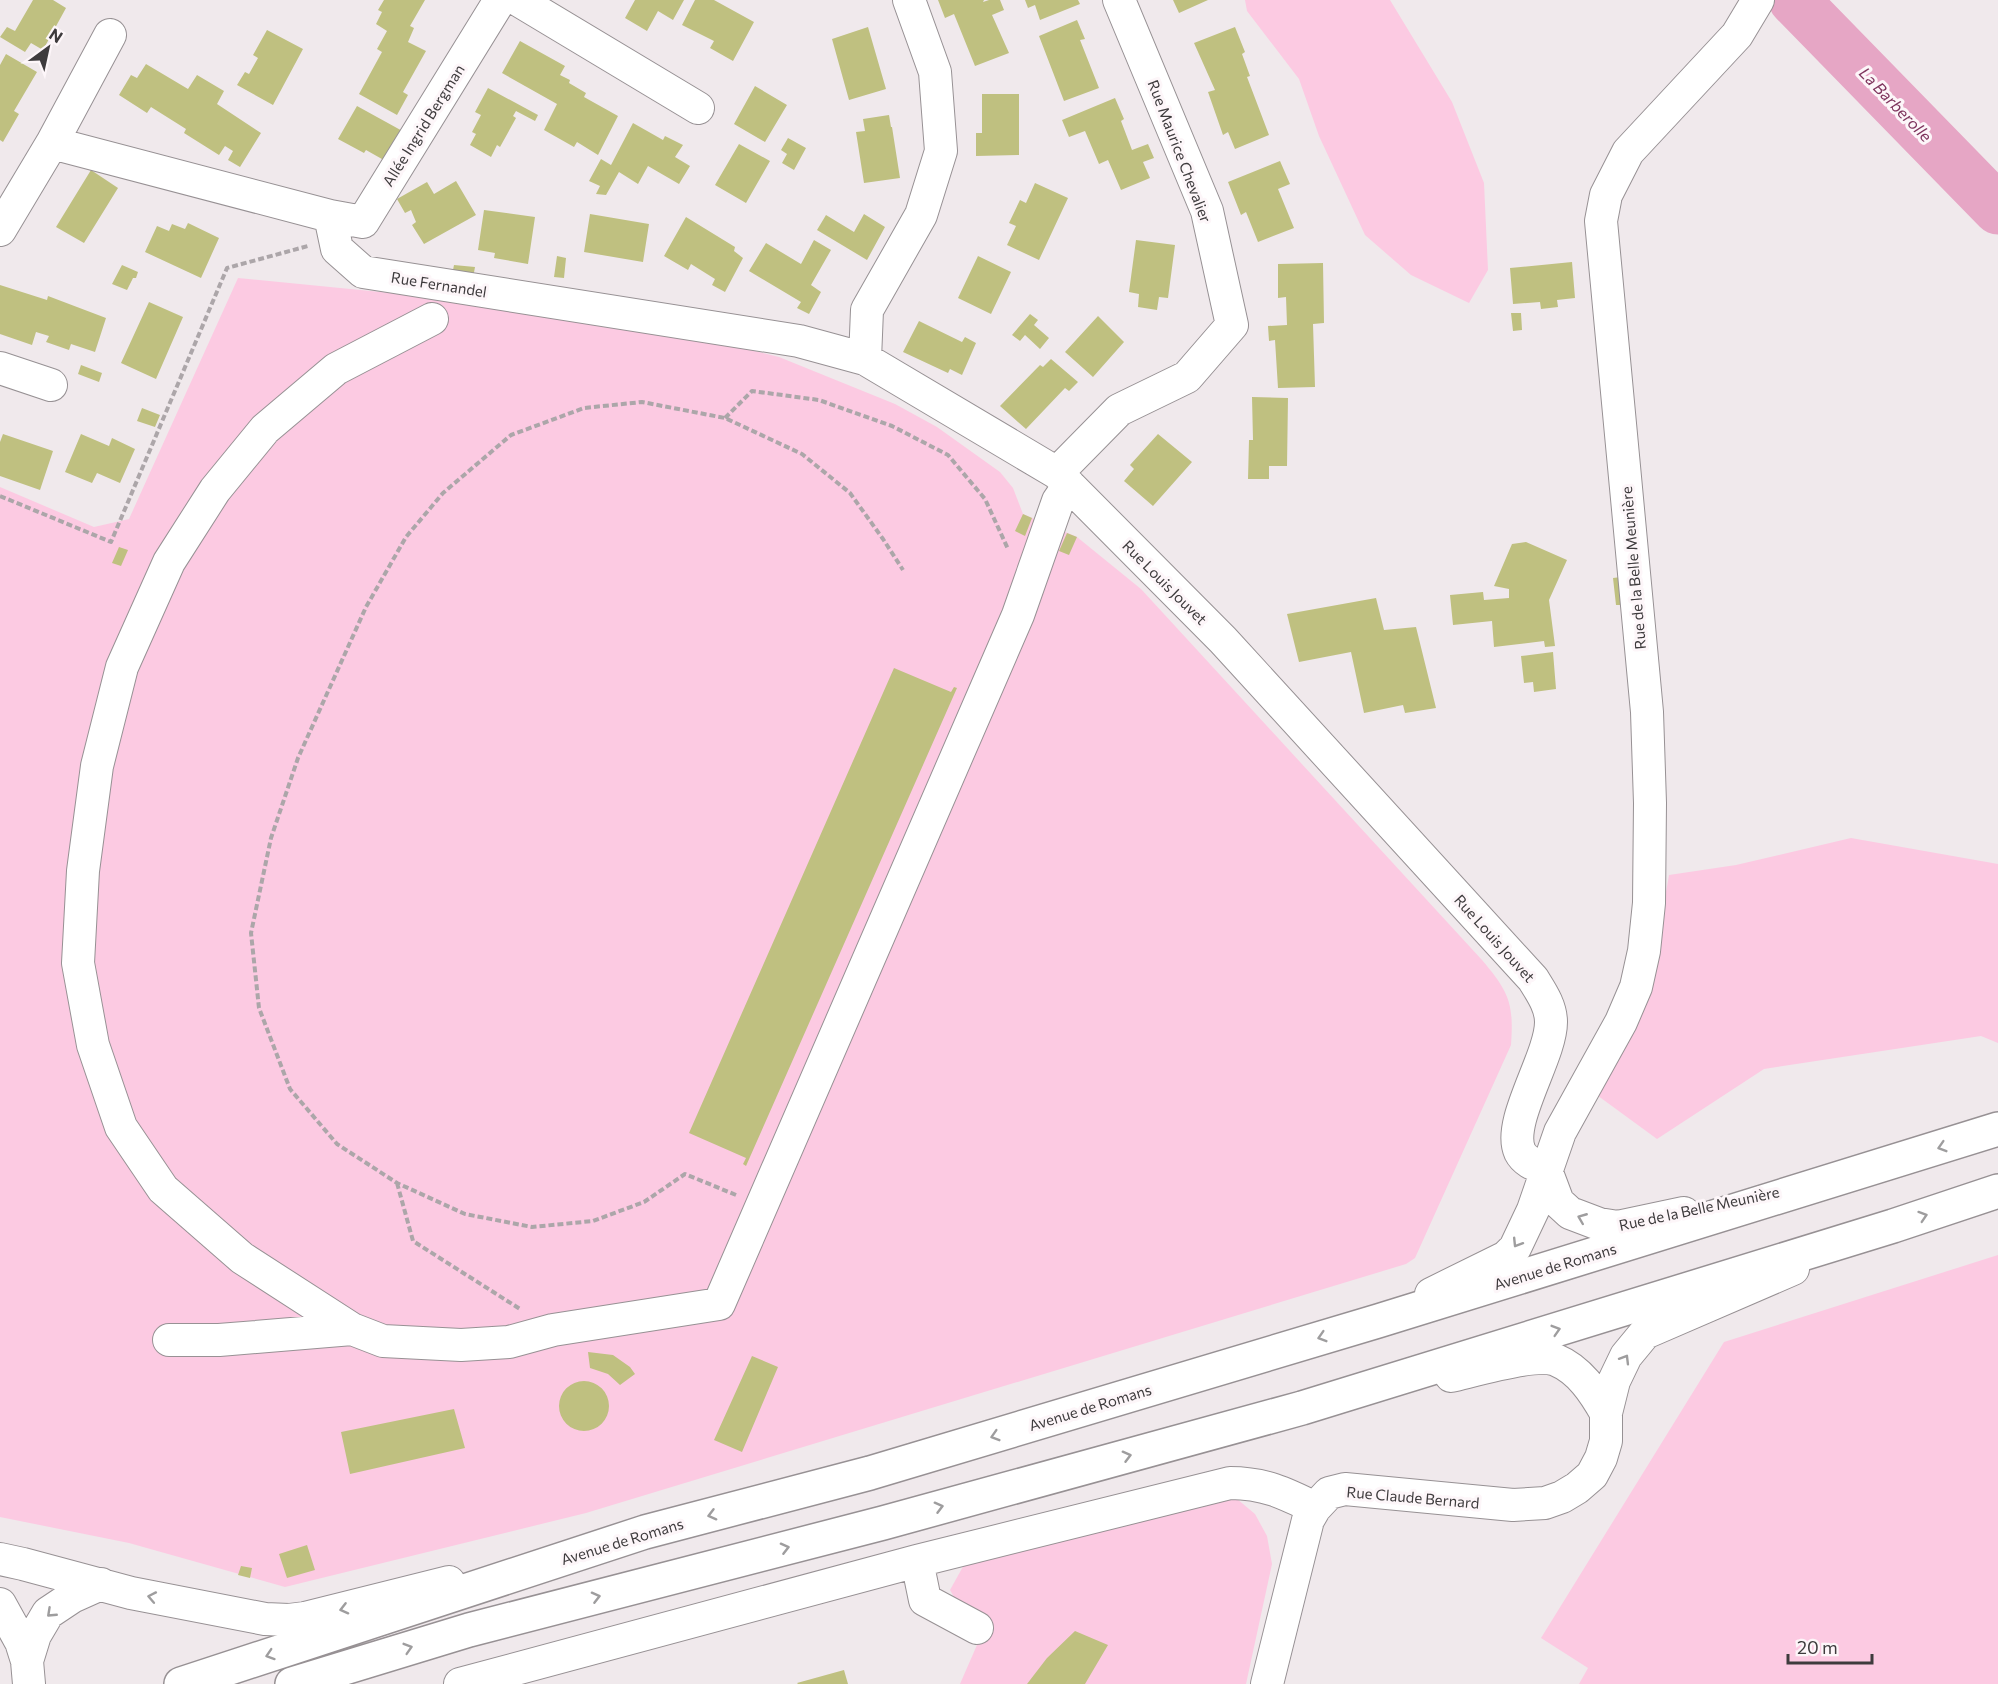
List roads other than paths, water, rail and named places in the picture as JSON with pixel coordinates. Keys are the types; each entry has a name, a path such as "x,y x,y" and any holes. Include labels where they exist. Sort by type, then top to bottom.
{"main road":[{"name":"Avenue de Romans","path":"181,1684 645,1532 870,1473 1378,1321 1998,1129"},
{"path":"292,1684 469,1630 883,1523 1302,1408 1893,1226 1998,1191"}],"street":[{"name":"Allée Ingrid Bergman","path":"332,227 363,222 500,0"},
{"path":"518,0 698,108"},
{"path":"865,359 867,310 921,215 941,151 935,72 909,0"},
{"name":"Rue Maurice Chevalier","path":"1063,479 1119,410 1187,377 1232,325 1207,211 1119,0"},
{"name":"Rue de la Belle Meunière","path":"1378,1321 1506,1257 1515,1248 1533,1210 1560,1132 1621,1022 1636,987 1644,951 1649,903 1650,803 1647,712 1601,221 1606,195 1628,152 1737,35 1758,0"},
{"path":"0,230 52,143 111,35"},
{"path":"52,143 332,227"},
{"name":"Rue Fernandel","path":"332,227 337,249 363,272 799,341 865,359"},
{"path":"432,319 336,369 264,429 215,490 168,562 122,667 97,766 83,871 78,963 93,1045 121,1127 162,1189 242,1258 352,1329 382,1341 461,1345 509,1342 554,1330 719,1304 1018,615 1058,501 1063,479"},
{"name":"Rue Louis Jouvet","path":"865,359 1063,479 1223,640 1533,979 1545,999 1551,1020 1549,1040 1518,1124 1517,1140 1520,1153 1531,1163 1546,1170"},
{"path":"0,368 51,385"},
{"name":"Rue de la Belle Meunière","path":"1546,1170 1558,1202 1570,1214 1599,1224 1618,1227 1843,1178"},
{"name":"Rue Claude Bernard","path":"1268,1684 1303,1535 1315,1508 1329,1493 1345,1489 1513,1505 1545,1503 1577,1488 1592,1475 1601,1458 1606,1441 1606,1413 1614,1381 1626,1356 1645,1333 1893,1226"},
{"path":"169,1340 219,1340 352,1329"},
{"path":"1302,1408 1530,1358 1554,1359 1575,1371 1591,1387 1606,1413"},
{"path":"475,1682 917,1561 1230,1482 1251,1483 1273,1488 1315,1508"},
{"path":"0,1559 131,1593 265,1619 289,1620 305,1618 645,1532"},
{"path":"917,1561 925,1600 977,1628"},
{"path":"28,1672 35,1635 48,1613 72,1597 101,1584"},
{"path":"0,1604 21,1642 28,1672"}],"waterway":[{"name":"La Barberolle","path":"1794,0 1998,209"}]}
